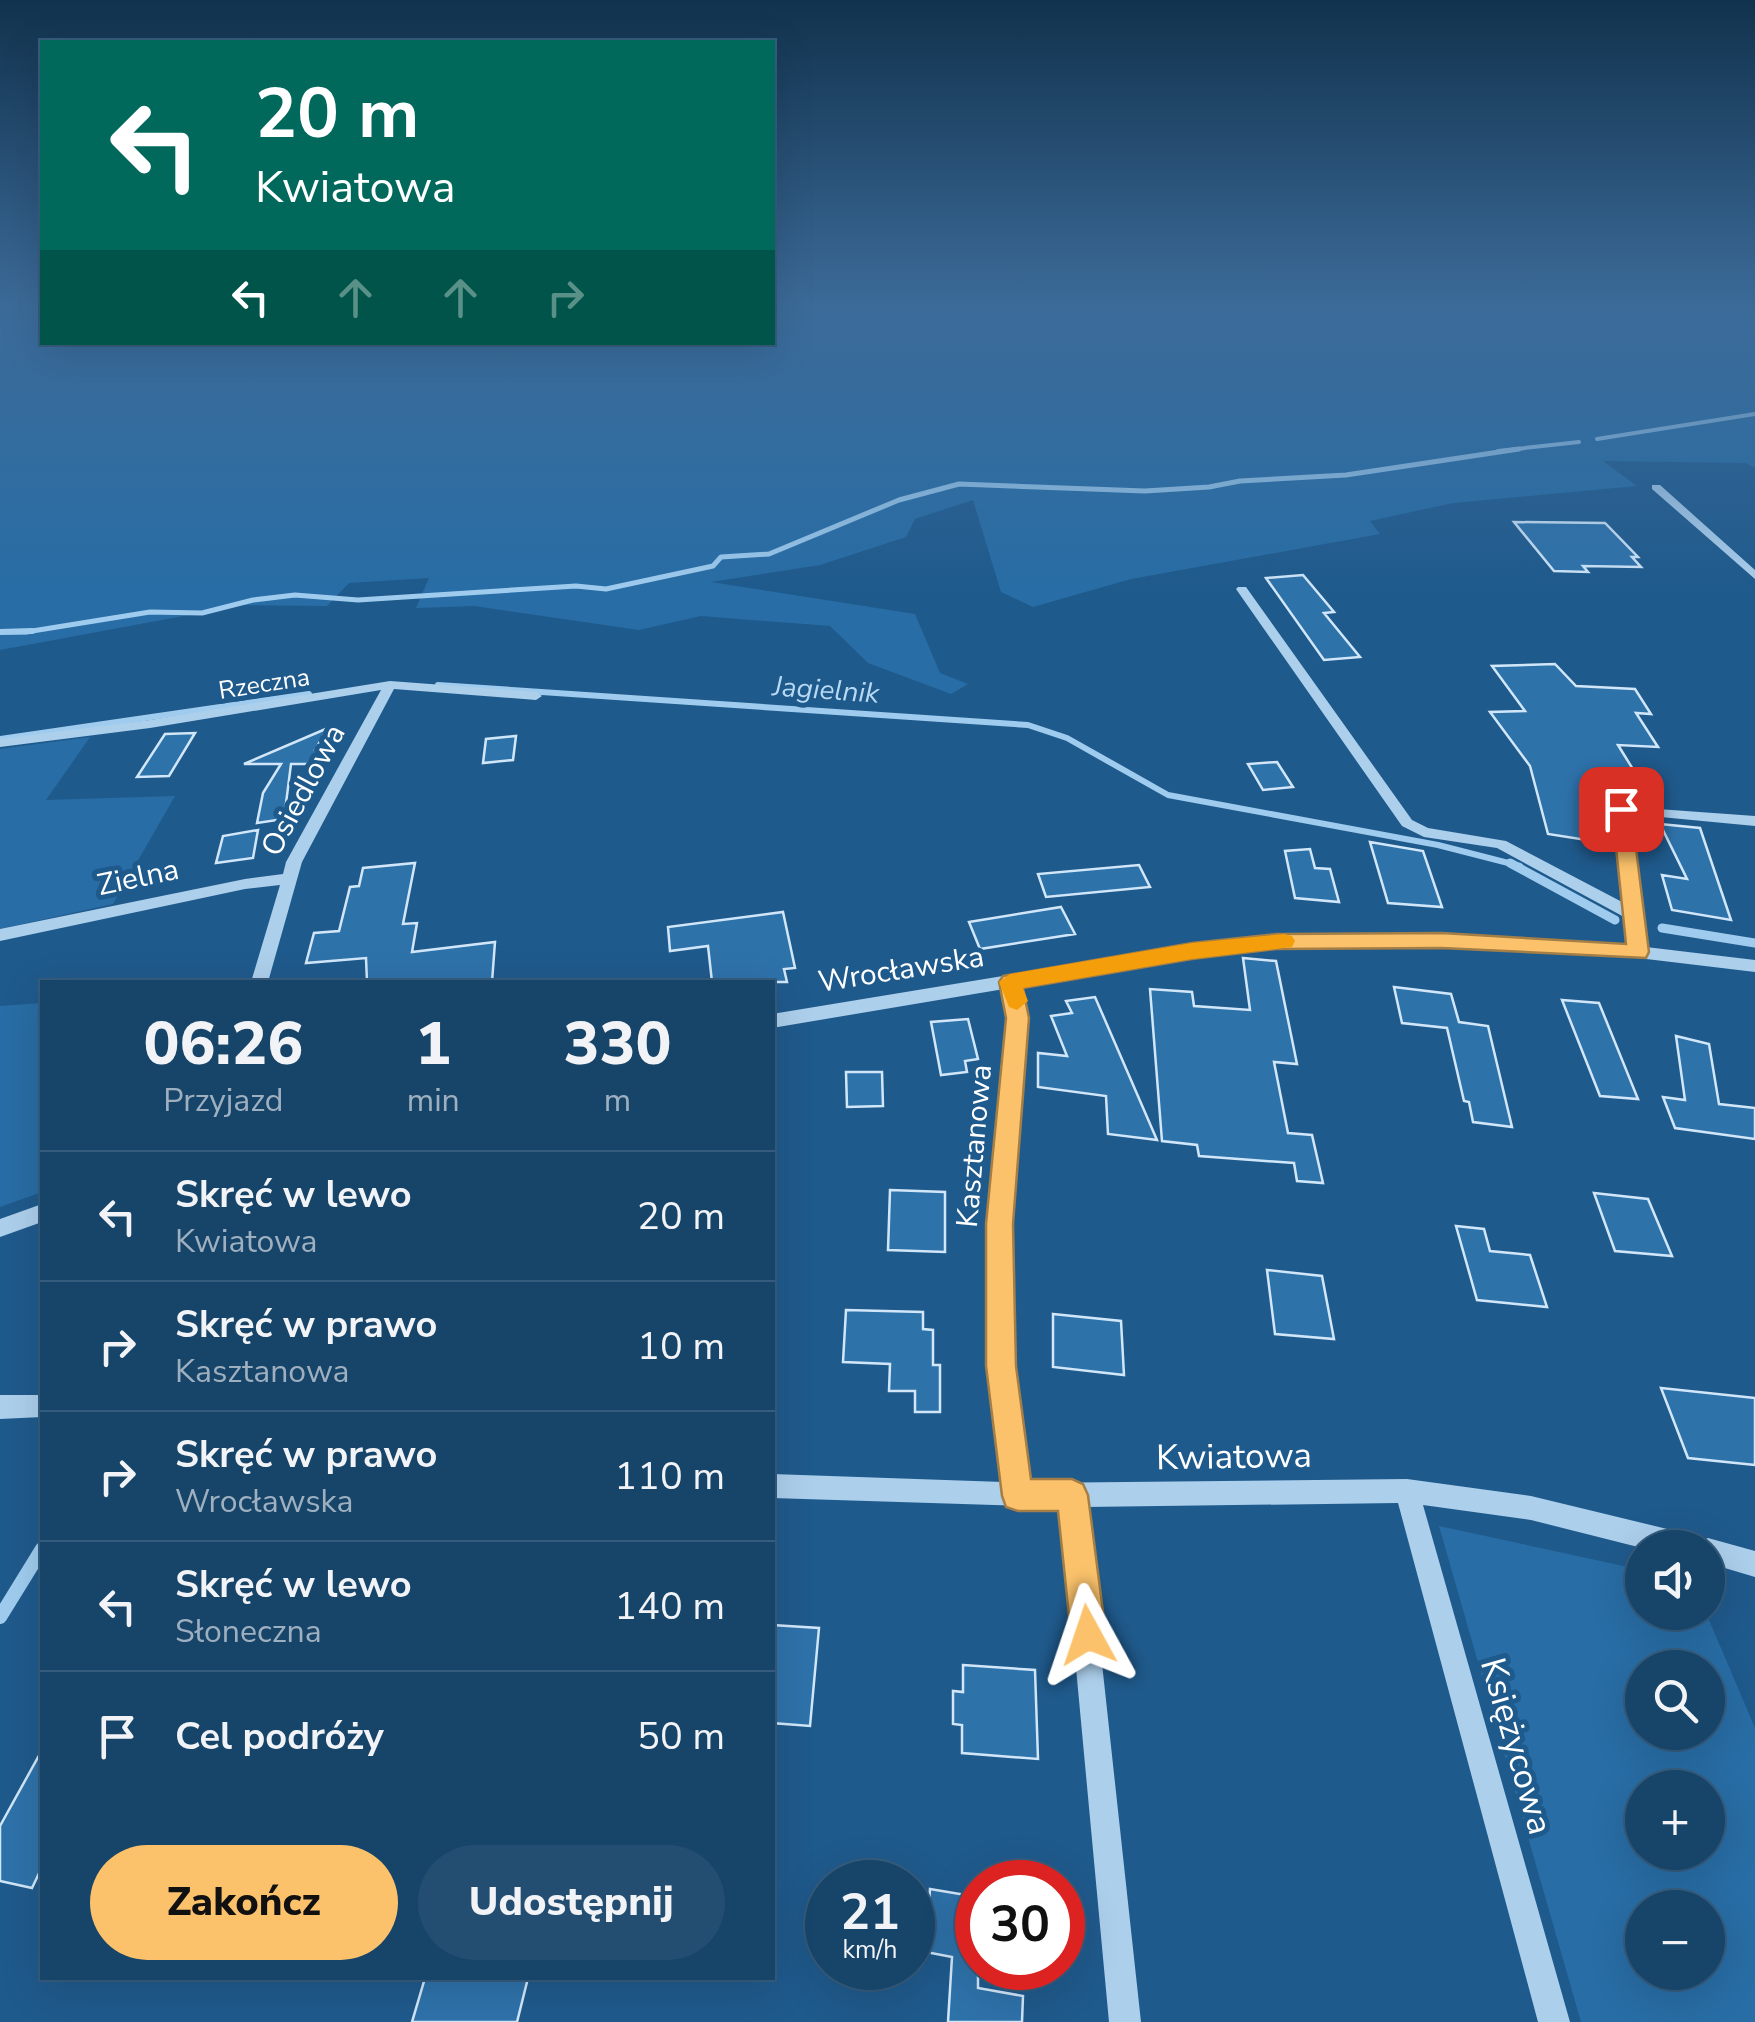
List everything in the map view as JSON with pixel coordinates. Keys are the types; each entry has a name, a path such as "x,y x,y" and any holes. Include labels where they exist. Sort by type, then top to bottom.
{"street":[{"path":"1656,487 1755,576"},
{"path":"1242,589 1407,823 1424,832 1501,844 1634,915"},
{"name":"Rzeczna","path":"0,744 390,686 536,696"},
{"name":"Osiedlowa","path":"261,980 288,878 390,686"},
{"path":"1638,952 1621,809 1755,821"},
{"name":"Zielna","path":"0,936 288,878"},
{"name":"Wrocławska","path":"775,1021 1192,951 1277,942 1442,940 1638,952 1755,966"},
{"name":"Kasztanowa","path":"1010,982 1017,1018 999,1224 998,1299 1001,1366 1018,1496"},
{"path":"0,1228 40,1214"},
{"path":"0,1407 40,1406"},
{"name":"Kwiatowa","path":"775,1486 1018,1496 1407,1491 1531,1508 1625,1531"},
{"name":"Księżycowa","path":"1407,1491 1554,2022"},
{"path":"1072,1495 1125,2022"},
{"path":"1725,1556 1755,1564"}],"shaded area":[{"path":"0,401 1755,401 1755,468 1745,463 1603,461 1637,486 1453,503 1370,521 1380,534 1131,579 1033,607 1001,592 973,500 915,519 906,537 820,565 711,582 915,614 940,673 968,684 951,694 868,663 830,626 701,616 639,630 474,606 416,608 429,578 349,583 327,606 243,605 0,650"},
{"path":"90,737 46,800 175,796 113,904 0,929 0,749"},
{"path":"40,1003 40,1193 0,1207 0,1006"},
{"path":"1439,1526 1625,1566 1625,1630 1713,1630 1722,1650 1625,1650 1625,1750 1725,1750 1725,1658 1755,1728 1755,2022 1581,2022"}],"building":[{"path":"1514,522 1605,523 1638,557 1632,557 1641,567 1583,566 1588,572 1554,571"},
{"path":"1303,575 1334,612 1324,613 1360,657 1324,660 1266,578"},
{"path":"1555,664 1576,686 1635,689 1651,714 1636,713 1658,747 1618,745 1652,800 1595,797 1598,804 1586,803 1599,842 1548,834 1530,766 1490,712 1525,711 1492,666"},
{"path":"328,728 315,750 330,764 291,764 284,819 257,823 263,793 281,764 244,764"},
{"path":"195,733 169,776 137,777 165,734"},
{"path":"516,736 513,760 483,763 486,739"},
{"path":"1277,762 1293,787 1263,790 1248,764"},
{"path":"1660,824 1700,828 1731,920 1672,910 1662,875 1687,879"},
{"path":"258,830 253,858 216,863 223,836"},
{"path":"1370,842 1423,851 1442,907 1388,903"},
{"path":"1310,849 1315,868 1330,869 1339,902 1295,898 1285,851"},
{"path":"415,863 403,924 417,923 412,952 495,942 492,980 367,980 366,958 306,963 314,933 339,931 350,887 359,886 363,868"},
{"path":"1139,865 1150,887 1046,897 1038,874"},
{"path":"1061,907 1075,934 980,949 969,922"},
{"path":"783,912 795,968 784,969 787,982 712,980 708,946 670,951 668,927"},
{"path":"1243,958 1276,961 1297,1064 1274,1062 1288,1133 1312,1135 1323,1183 1297,1181 1294,1163 1199,1156 1197,1145 1162,1141 1150,989 1192,992 1194,1006 1250,1010"},
{"path":"1394,987 1451,994 1459,1022 1488,1026 1512,1127 1473,1122 1469,1102 1464,1101 1447,1028 1402,1023"},
{"path":"1095,997 1157,1140 1108,1134 1106,1096 1038,1087 1038,1053 1067,1056 1051,1016 1072,1013 1066,1001"},
{"path":"1562,1000 1599,1003 1638,1099 1600,1096"},
{"path":"968,1019 978,1059 965,1061 967,1072 941,1075 931,1022"},
{"path":"1676,1036 1709,1044 1719,1104 1755,1108 1755,1139 1675,1128 1663,1097 1685,1100"},
{"path":"846,1072 882,1072 883,1106 847,1107"},
{"path":"890,1190 945,1192 945,1252 888,1250"},
{"path":"1594,1193 1648,1199 1672,1256 1615,1251"},
{"path":"1456,1226 1484,1229 1490,1251 1530,1255 1547,1307 1477,1300"},
{"path":"1267,1270 1322,1276 1334,1339 1275,1334"},
{"path":"846,1310 923,1312 923,1329 933,1330 933,1365 940,1365 940,1412 915,1412 915,1391 889,1391 890,1364 843,1362"},
{"path":"1053,1314 1121,1321 1124,1375 1053,1367"},
{"path":"1661,1388 1755,1398 1755,1465 1688,1458"},
{"path":"775,1625 819,1628 810,1726 775,1723"},
{"path":"963,1665 1035,1670 1038,1759 962,1753 962,1725 953,1724 953,1691 963,1692"},
{"path":"40,1754 40,1871 32,1888 0,1881 0,1826"},
{"path":"935,1890 955,1893 955,1990 989,1990 1023,1996 1022,2022 948,2022 952,1957 935,1954"},
{"path":"424,1980 528,1980 517,2022 412,2022"}],"waterway":[{"path":"1597,439 1755,414"},
{"path":"1498,451 1579,442"},
{"path":"32,631 0,632 26,632 150,612 202,613 253,600 295,595 358,600 576,586 606,589 713,566 721,557 769,554 899,500 959,484 1145,491 1346,475 1519,449"},
{"name":"Jagielnik","path":"438,685 1028,725 1067,738 1168,795 1438,845 1512,864"},
{"name":"Jagielnik","path":"0,739 309,694"},
{"name":"Jagielnik","path":"1512,864 1520,866"},
{"name":"Jagielnik","path":"1512,864 1615,920"},
{"name":"Jagielnik","path":"1662,928 1755,943"},
{"path":"0,1617 40,1552"}],"slow traffic":[{"path":"1017,1001 1010,982 1192,951 1284,941"}],"route":[{"path":"1088,1635 1072,1495 1018,1496 1001,1366 999,1224 1017,1018 1010,982 1250,943 1442,940 1638,952 1621,809"}]}
